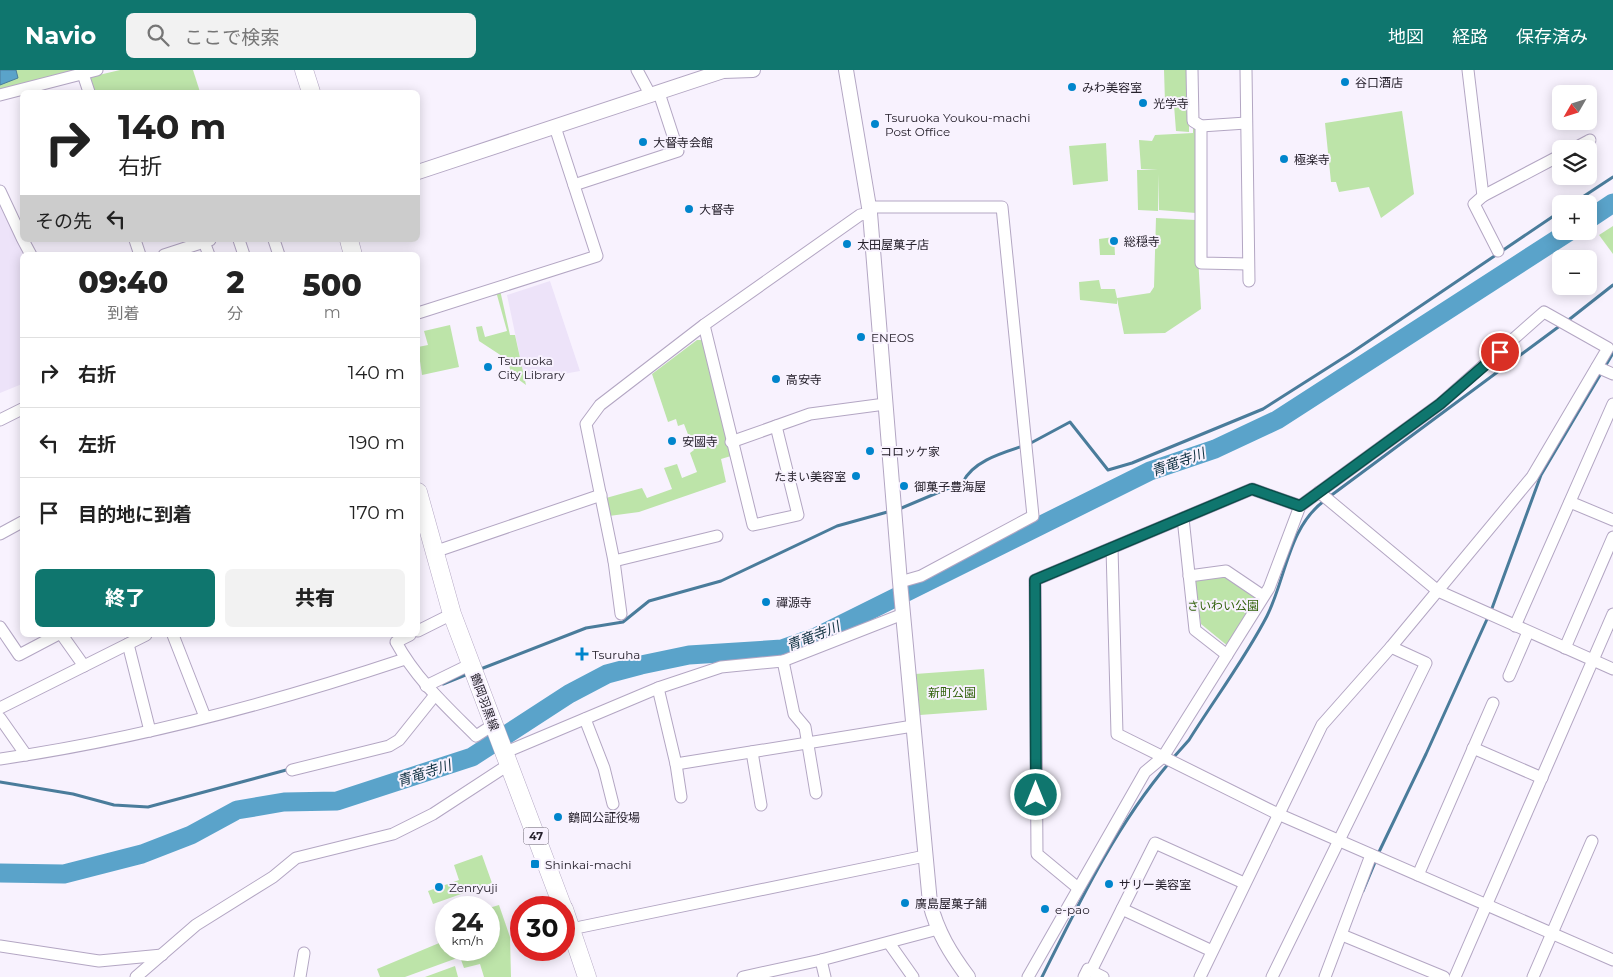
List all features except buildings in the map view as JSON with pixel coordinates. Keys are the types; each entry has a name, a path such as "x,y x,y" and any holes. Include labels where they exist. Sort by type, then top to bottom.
{"main road":[{"path":"308,71 312,90"},
{"name":"鶴岡羽黒線","path":"420,504 452,614 492,721 510,757 560,896"},
{"name":"鶴岡羽黒線","path":"575,939 587,977"}],"street":[{"path":"0,95 97,70"},
{"path":"574,186 678,151 655,95 637,70"},
{"path":"420,171 723,71 753,70"},
{"path":"846,70 869,210 900,582 930,904 938,929 953,956 968,977"},
{"path":"1192,70 1193,121 1201,126 1246,122"},
{"path":"1246,70 1249,281"},
{"path":"1468,70 1483,196"},
{"path":"83,74 88,90"},
{"path":"1201,126 1201,263 1248,264"},
{"path":"420,311 596,256 555,127"},
{"path":"1498,251 1474,204 1483,196 1552,160"},
{"path":"0,191 20,233"},
{"path":"621,614 614,561 586,424 600,405 704,325 869,210 1002,207 1033,516 921,576 900,582"},
{"path":"173,252 204,242"},
{"path":"1028,977 1145,772 1163,757 1264,596 1300,506 1440,404 1544,312 1610,344 1532,477 1391,647 1322,725 1200,977"},
{"path":"704,325 731,442 753,525 798,515 776,426"},
{"path":"1597,367 1612,371"},
{"path":"731,442 810,414 885,404"},
{"path":"1515,626 1613,404"},
{"path":"0,420 20,410"},
{"path":"1078,888 1037,854 1035,580 1252,489 1300,506"},
{"path":"1319,492 1438,591 1613,669"},
{"path":"434,552 601,495"},
{"path":"1570,502 1613,520"},
{"path":"1183,518 1195,630 1227,655"},
{"path":"0,534 20,523"},
{"path":"614,561 717,536"},
{"path":"1564,648 1613,536"},
{"path":"1112,548 1117,734 1278,814 1613,960"},
{"path":"1189,576 1226,571 1264,596"},
{"path":"420,630 452,614"},
{"path":"139,976 196,925 273,877 296,858 393,834 441,810 510,757 585,720 658,688 721,668 783,661 903,614"},
{"path":"1455,977 1613,614"},
{"path":"0,627 19,655 53,637"},
{"path":"1509,676 1528,632"},
{"path":"63,637 84,666"},
{"path":"0,708 142,637"},
{"path":"174,637 206,717"},
{"path":"406,637 396,642 405,659 426,686 476,736 492,721"},
{"path":"128,644 150,731"},
{"path":"1272,977 1337,840 1426,663 1391,647"},
{"path":"0,758 26,755 150,731 350,677 405,659"},
{"path":"783,661 794,714 805,727 816,793"},
{"path":"426,686 471,664"},
{"path":"658,688 676,764 681,797"},
{"path":"292,770 389,746 399,740 435,695"},
{"path":"1418,875 1493,704"},
{"path":"0,718 26,755"},
{"path":"585,720 604,768 613,804"},
{"path":"676,764 913,726"},
{"path":"1473,748 1542,778"},
{"path":"752,752 761,805"},
{"path":"1533,977 1592,842"},
{"path":"1103,977 1088,974 1155,843 1244,883"},
{"path":"1325,977 1371,854"},
{"path":"575,928 925,856"},
{"path":"1122,909 1212,951"},
{"path":"743,977 821,960 938,929"},
{"path":"1342,934 1444,977"},
{"path":"889,943 913,977"},
{"path":"0,946 100,961 162,955"},
{"path":"300,977 304,953"},
{"path":"821,960 825,977"}],"shaded area":[{"path":"0,203 24,252 20,252 20,385 0,393"},
{"path":"550,281 580,371 525,381 507,295"}],"green space":[{"path":"0,70 78,70 0,90"},
{"path":"120,70 193,70 199,90 90,90 86,78"},
{"path":"1164,70 1189,70 1189,132 1176,131 1174,105 1172,102 1165,102"},
{"path":"1402,111 1414,194 1381,218 1369,187 1339,192 1336,182 1331,182 1325,123"},
{"path":"1193,125 1197,128 1196,213 1159,210 1158,174 1158,211 1138,210 1137,170 1158,170 1141,169 1139,140 1152,141 1155,135 1193,133"},
{"path":"1106,143 1108,181 1073,185 1069,146"},
{"path":"1156,218 1196,220 1201,309 1165,333 1124,334 1117,299 1117,304 1080,300 1079,282 1099,280 1101,289 1115,289 1117,298 1150,293 1154,287"},
{"path":"1613,226 1613,254 1599,235"},
{"path":"1114,237 1115,255 1100,255 1099,239"},
{"path":"500,290 510,335 515,335 526,385 511,374 508,360 479,341 476,327 482,326 485,337 507,331 497,295 491,296 490,294"},
{"path":"450,325 459,367 422,375 420,347 428,345 424,331"},
{"path":"697,340 702,340 731,456 721,459 726,482 639,512 609,516 606,498 642,488 647,498 672,489 664,468 677,464 682,478 697,472 690,453 694,450 684,424 678,426 676,419 668,422 652,374"},
{"name":"さいわい公園","path":"1225,575 1258,597 1229,647 1201,624 1194,580"},
{"name":"新町公園","path":"984,669 987,710 920,715 915,674"},
{"path":"482,855 492,883 455,896 435,896 435,903 433,904 428,891 459,880 454,865"},
{"path":"500,908 510,937 511,977 484,977 480,964 464,968 461,961 500,961"},
{"path":"435,945 435,961 449,961 405,977 380,977 377,969"},
{"path":"455,966 458,977 425,977"}],"water":[{"path":"0,70 16,70 18,78 0,85"}],"waterway":[{"path":"1586,195 1613,177"},
{"name":"青竜寺川","path":"1597,214 1613,203"},
{"path":"1029,444 1070,422 1108,470 1132,463 1263,409 1351,353 1552,217"},
{"name":"青竜寺川","path":"0,873 64,874 142,854 191,835 237,810 284,802 337,801 472,757 569,694 607,674 689,655 782,649 816,637 1150,471 1215,449 1277,420 1556,240"},
{"path":"1566,322 1613,285"},
{"path":"1329,497 1561,325"},
{"path":"1491,611 1541,475 1613,353"},
{"path":"897,510 963,482 974,468 981,463 1023,446"},
{"path":"1173,758 1189,740 1259,631 1273,601 1295,539 1312,512 1324,501"},
{"path":"478,670 586,628 623,622 649,601 721,581 837,526 891,511"},
{"path":"1378,854 1488,617"},
{"path":"443,684 468,674"},
{"path":"1042,977 1084,894 1115,839 1169,763"},
{"path":"0,782 73,794 114,805 148,807 290,769"},
{"path":"1363,891 1376,860"}],"place":[{"name":"谷口酒店","path":"1345,82"},
{"name":"みわ美容室","path":"1072,87"},
{"name":"光学寺","path":"1143,103"},
{"name":"Tsuruoka Youkou-machi Post Office","path":"875,124"},
{"name":"大督寺会館","path":"643,142"},
{"name":"極楽寺","path":"1284,159"},
{"name":"大督寺","path":"689,209"},
{"name":"総穏寺","path":"1114,241"},
{"name":"太田屋菓子店","path":"847,244"},
{"name":"ENEOS","path":"861,337"},
{"name":"Tsuruoka City Library","path":"488,367"},
{"name":"高安寺","path":"776,379"},
{"name":"安國寺","path":"672,441"},
{"name":"コロッケ家","path":"870,451"},
{"name":"たまい美容室","path":"856,476"},
{"name":"御菓子豊海屋","path":"904,486"},
{"name":"禪源寺","path":"766,602"},
{"name":"Tsuruha","path":"582,654"},
{"name":"鶴岡公証役場","path":"558,817"},
{"name":"Shinkai-machi","path":"535,864"},
{"name":"サリー美容室","path":"1109,884"},
{"name":"Zenryuji","path":"439,887"},
{"name":"廣島屋菓子舗","path":"905,903"},
{"name":"e-pao","path":"1045,909"}],"route":[{"path":"1036,795 1035,580 1252,489 1300,506 1440,404 1500,352"}]}
